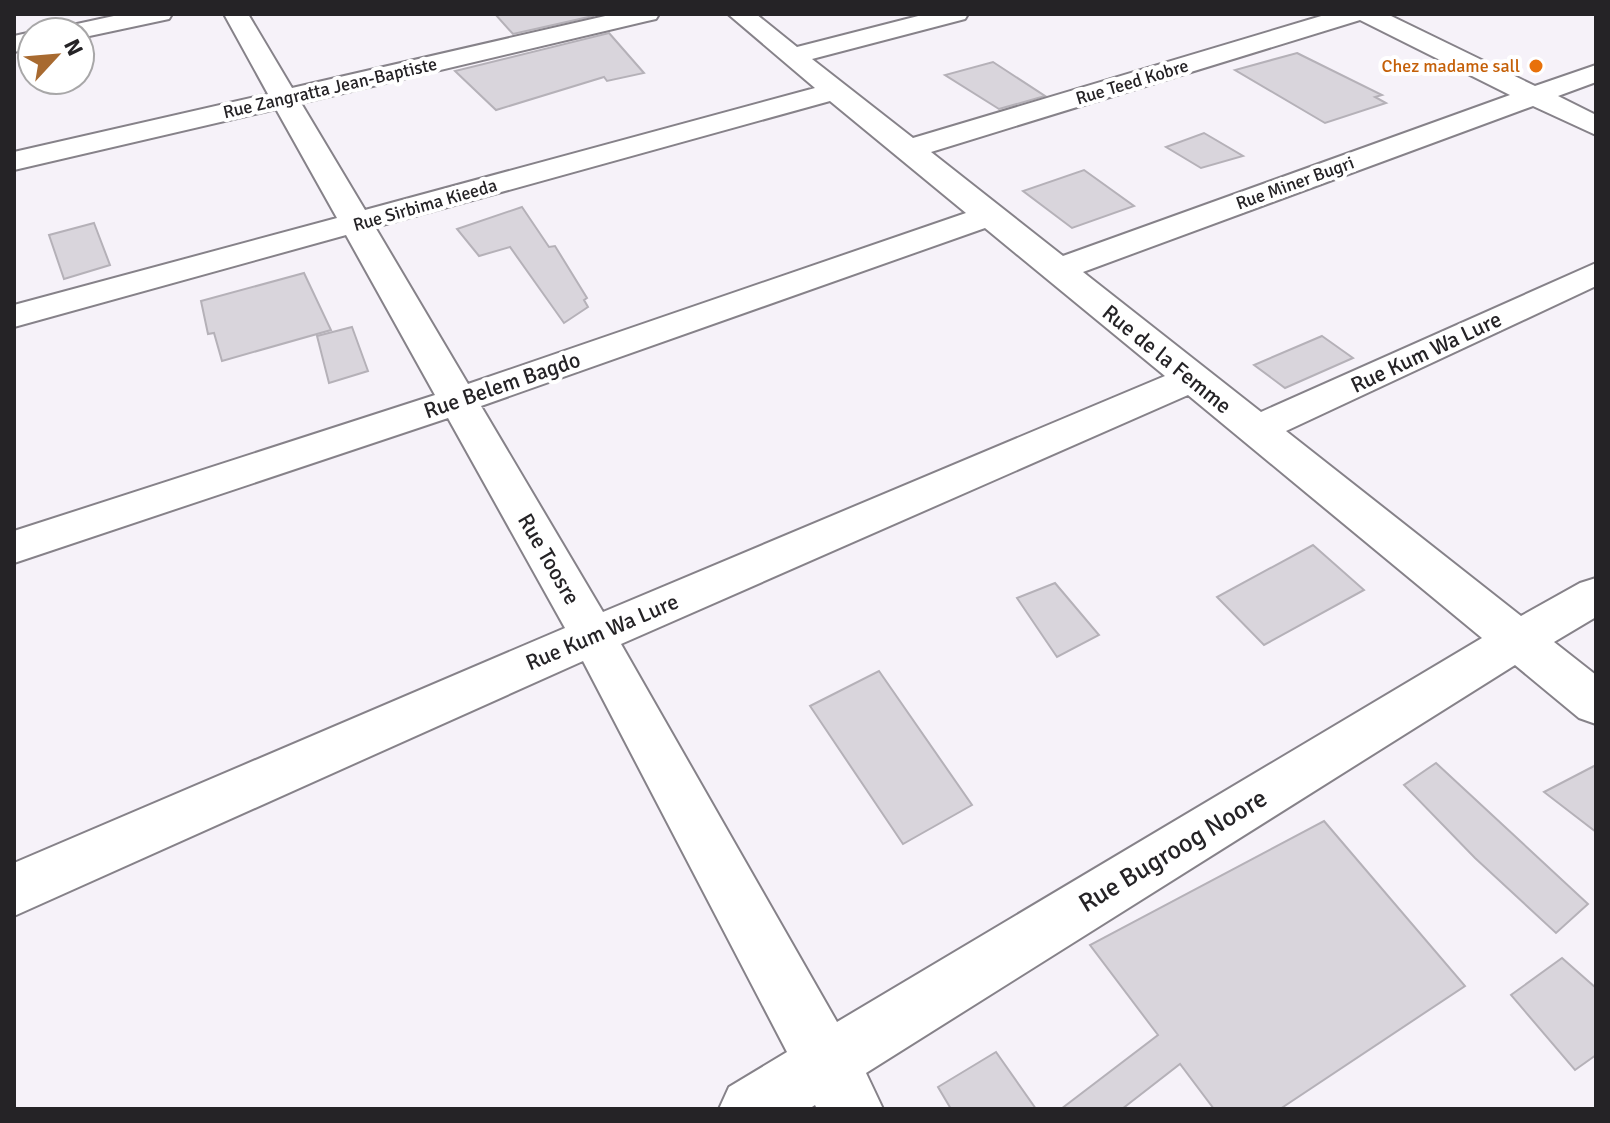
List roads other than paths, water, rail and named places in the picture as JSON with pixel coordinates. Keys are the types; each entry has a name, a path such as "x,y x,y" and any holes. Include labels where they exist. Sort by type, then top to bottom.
{"street":[{"path":"96,27 160,14"},
{"name":"Rue Toosre","path":"236,14 593,636 838,1086"},
{"name":"Rue Zangratta Jean-Baptiste","path":"14,161 647,14"},
{"name":"Rue de la Femme","path":"740,14 1596,703"},
{"path":"792,56 956,14"},
{"name":"Rue Teed Kobre","path":"908,149 1355,14"},
{"path":"1367,14 1596,126"},
{"name":"Rue Miner Bugri","path":"1057,270 1596,73"},
{"name":"Rue Sirbima Kieeda","path":"14,316 835,91"},
{"name":"Rue Belem Bagdo","path":"14,547 457,401 989,216"},
{"name":"Rue Kum Wa Lure","path":"1255,430 1596,273"},
{"name":"Rue Kum Wa Lure","path":"14,890 593,636 1192,379"},
{"name":"Rue Bugroog Noore","path":"751,1109 838,1086 1516,641 1596,595"}],"place":[{"name":"Chez madame sall","path":"1536,66"}]}
